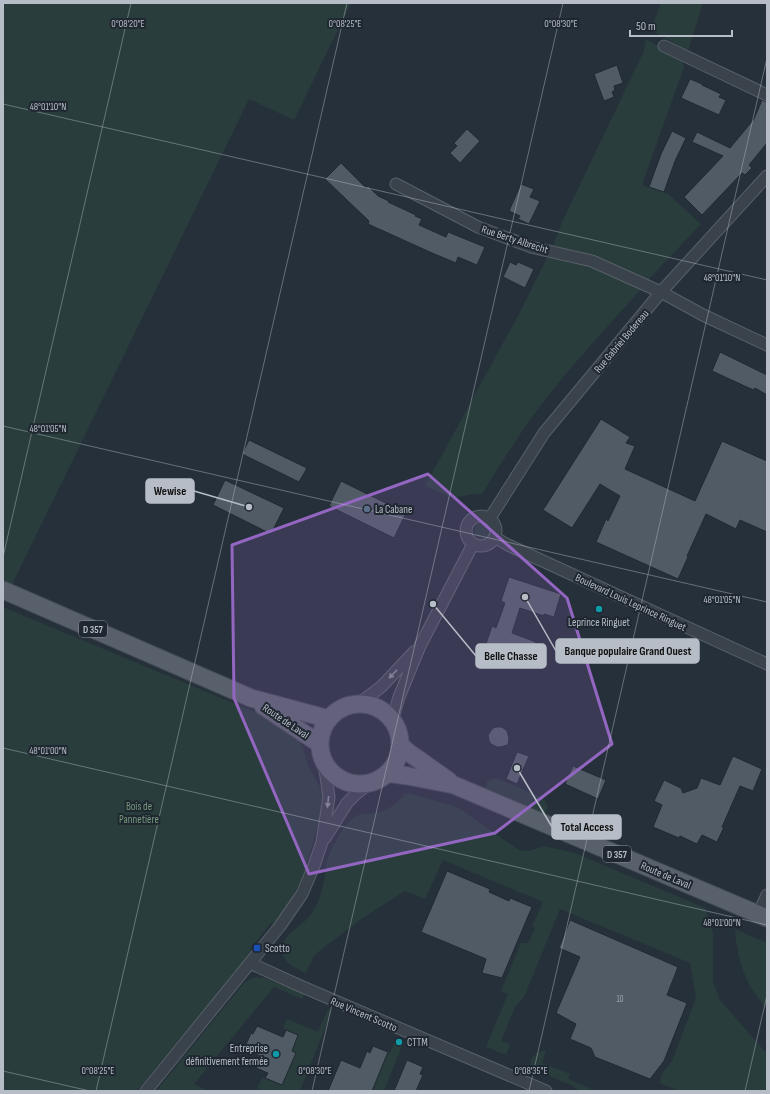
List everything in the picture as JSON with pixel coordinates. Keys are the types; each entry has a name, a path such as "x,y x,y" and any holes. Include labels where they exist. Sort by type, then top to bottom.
{"main road":[{"name":"Route de Laval","path":"3,590 251,698 329,719"},
{"name":"Route de Laval","path":"251,698 320,744"},
{"path":"357,704 377,708 386,714 397,730 400,745 397,759 393,767 379,779 370,783 356,784 344,781 332,774 324,763 321,754 321,735 324,726 329,719 337,712 357,704"},
{"name":"Route de Laval","path":"400,745 454,785"},
{"name":"Route de Laval","path":"387,773 454,785 763,916"}],"street":[{"path":"664,46 767,95"},
{"name":"Rue Gabriel Bodereau","path":"490,518 544,433 661,292 767,176"},
{"name":"Rue Berty Albrecht","path":"396,184 478,227 531,247 592,261 661,292 703,315 767,345"},
{"path":"479,516 490,518 496,525 496,538 486,546 477,546 473,544 466,533 468,524 472,519 479,516"},
{"name":"Boulevard Louis Leprince Ringuet","path":"496,538 508,545 767,664"},
{"path":"392,721 399,697 420,646 473,544"},
{"path":"357,704 382,687 420,646"},
{"path":"146,1091 280,926 302,894 322,842 329,797 324,763"},
{"path":"322,842 347,803 370,783"},
{"path":"763,916 767,895"},
{"name":"Rue Vincent Scotto","path":"250,963 546,1091"}],"highlighted area":[{"path":"428,474 567,598 612,744 495,833 309,874 234,698 232,545"}],"green space":[{"path":"3,3 351,3 294,120 249,99 3,603"},
{"path":"661,3 703,3 688,51 651,30"},
{"path":"646,39 682,60 684,67 642,185 668,194 701,224 648,280 588,255 553,246 562,222 644,51"},
{"path":"548,256 586,264 642,288 580,357 536,411 482,494 472,494 453,498 425,486 520,312"},
{"path":"482,523 489,528 490,531 485,538 482,539 475,534 474,531 479,524"},
{"name":"Bois de Pannetière","path":"3,607 274,720 296,737 302,745 308,766 320,787 323,800 320,818 304,874 288,905 274,925 271,923 250,949 252,952 137,1091 3,1091"},
{"path":"496,778 543,798 548,806 545,814 485,788 488,780"},
{"path":"405,793 457,807 519,850 529,851 544,846 575,853 705,908 713,933 713,982 720,1000 767,1054 767,1091 679,1091 660,1083 662,1074 672,1061 696,998 690,963 560,909 524,997 515,1007 501,1041 510,1044 506,1055 486,1047 508,994 501,991 521,943 528,943 535,928 532,926 543,902 443,860 425,899 405,891 364,917 318,952 314,956 306,973 289,964 283,956 283,942 309,917 314,910 320,897 328,860 340,835 354,817 375,813 390,808"},
{"path":"735,929 767,943 767,1009 750,986 744,973 736,944"},
{"path":"256,977 265,978 304,994 302,999 274,987 194,1084 209,1091 156,1091 244,983"},
{"path":"328,1009 332,1011 300,1091 263,1091 257,1088 262,1078 282,1085 296,1053 292,1051 298,1035 283,1028 287,1019 318,1032"},
{"path":"394,1043 402,1046 384,1091 372,1091 388,1052 390,1053"},
{"path":"541,1051 546,1051 542,1063 570,1074 568,1079 596,1091 580,1091 573,1086 531,1068 530,1062 532,1058"}],"building":[{"path":"617,65 623,83 614,86 615,90 612,92 614,97 604,101 594,74"},
{"path":"690,79 721,94 719,97 726,100 719,115 681,98"},
{"path":"762,100 767,102 767,143 749,165 752,168 745,175 742,173 702,215 684,197 723,156 692,142 697,132 730,148 754,119"},
{"path":"467,129 480,141 460,163 450,153 457,146 454,143"},
{"path":"672,131 686,138 675,161 664,192 649,187 661,154"},
{"path":"341,163 366,188 368,186 378,196 422,219 419,225 446,237 448,232 485,247 477,265 458,257 456,263 368,224 369,221 325,179"},
{"path":"521,184 534,189 530,197 540,201 529,224 518,219 520,216 509,211"},
{"path":"510,262 516,265 518,262 534,269 525,288 503,277"},
{"path":"720,352 767,375 767,395 755,388 754,390 712,371"},
{"path":"601,419 630,437 626,443 635,446 625,469 695,501 722,441 767,461 767,532 740,520 736,529 706,514 678,579 596,542 606,519 608,521 620,496 600,484 572,528 543,510"},
{"path":"249,440 307,468 299,482 242,454"},
{"path":"225,480 284,508 271,534 213,505"},
{"name":"La Cabane","path":"341,481 406,513 394,538 329,506"},
{"path":"509,577 561,594 554,617 544,614 544,616 520,608 512,633 536,642 535,644 542,647 535,668 484,650 492,626 496,628 505,603 501,601"},
{"path":"495,727 502,727 507,731 509,738 508,745 497,747 491,744 488,735"},
{"path":"517,752 529,756 517,784 506,779"},
{"path":"733,756 762,769 753,791 740,786 717,842 702,835 697,844 680,836 679,838 653,827 662,805 654,801 664,780 681,788 683,793 697,788 701,778 720,785"},
{"path":"573,766 606,780 598,799 565,784"},
{"path":"447,871 490,889 489,892 509,901 510,898 532,907 502,978 482,973 486,959 421,932"},
{"path":"570,920 678,967 667,995 687,1003 664,1061 650,1079 595,1057 591,1048 570,1039 576,1024 556,1013 580,957 559,948"},
{"name":"Entreprise définitivement fermée","path":"257,1026 283,1037 286,1030 298,1035 292,1051 296,1053 282,1085 265,1078 268,1073 256,1068 260,1056 244,1049 251,1033 253,1034"},
{"path":"373,1046 388,1052 372,1091 328,1091 341,1060 360,1068 367,1051 370,1053"},
{"path":"407,1060 423,1067 420,1074 423,1075 416,1091 394,1091"}],"place":[{"name":"Wewise","path":"249,507"},
{"name":"La Cabane","path":"367,509"},
{"name":"Banque populaire Grand Ouest","path":"525,597"},
{"name":"Belle Chasse","path":"433,604"},
{"name":"Leprince Ringuet","path":"599,609"},
{"name":"Total Access","path":"517,768"},
{"name":"Scotto","path":"257,948"},
{"name":"CTTM","path":"399,1042"},
{"name":"Entreprise définitivement fermée","path":"276,1054"}]}
